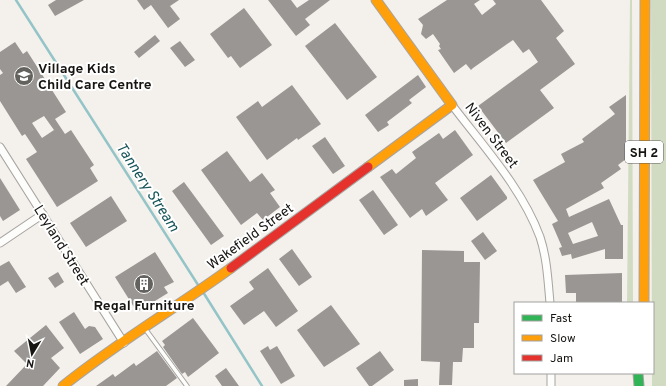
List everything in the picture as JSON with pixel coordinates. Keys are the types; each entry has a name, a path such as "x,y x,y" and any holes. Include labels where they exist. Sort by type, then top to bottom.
{"main road":[{"name":"Niven Street","path":"376,0 452,105"},
{"name":"SH 2","path":"638,0 638,302"},
{"name":"SH 2","path":"644,302 645,0"},
{"name":"Wakefield Street","path":"63,386 83,370 194,295 452,105"},
{"path":"638,374 639,386"},
{"path":"644,374 644,386"}],"street":[{"name":"Niven Street","path":"452,105 512,184 533,220 540,238 544,255 550,302"},
{"name":"Leyland Street","path":"0,147 124,343"},
{"path":"0,243 43,214"},
{"path":"551,374 551,386"}],"lane":[{"path":"145,329 187,386"}],"green space":[{"path":"630,0 632,0 633,302 627,302"},
{"path":"651,0 666,0 666,386 652,386 652,374 654,374 654,302 652,302"}],"building":[{"path":"56,0 84,0 55,16 48,5"},
{"path":"137,0 179,0 170,6 180,19 168,28 151,5 144,10"},
{"path":"268,0 291,0 297,8 309,0 330,0 305,19 310,25 296,36"},
{"path":"447,0 480,0 474,4 482,15 496,4 493,0 541,0 564,31 556,38 575,64 540,90 554,108 506,143 478,106 538,62 529,49 523,53 513,40 471,70 466,64 454,73 438,50 441,49 439,46 440,44 433,34 426,39 421,34 423,25 418,19"},
{"path":"244,8 272,45 240,68 231,56 228,58 210,34"},
{"path":"335,23 377,77 347,100 305,46"},
{"path":"155,35 160,41 139,58 134,52"},
{"path":"180,41 195,60 185,67 170,48"},
{"path":"15,42 23,54 27,51 66,112 55,119 65,134 71,130 94,165 90,168 98,181 57,207 26,159 37,152 25,134 22,136 0,101 0,75 3,73 0,69 0,52","holes":["44,116 54,130 42,138 32,123"]},
{"path":"418,75 426,87 409,100 412,103 387,122 389,125 378,132 365,115"},
{"path":"292,85 321,124 298,140 297,138 267,160 236,117 258,101 262,107"},
{"path":"626,95 626,159 618,165 621,169 601,183 604,188 566,209 569,217 609,199 621,225 623,225 623,259 605,259 605,249 572,259 571,254 562,256 559,248 562,247 552,224 558,221 533,180 565,162 561,154 584,142 582,139 615,114 609,107","holes":["592,222 598,236 573,244 568,233"]},
{"path":"455,130 473,155 435,183 448,200 426,216 422,209 410,218 380,177 392,169 396,174 416,158 412,152 439,133 443,139"},
{"path":"325,137 345,166 333,174 312,146"},
{"path":"227,151 250,182 262,173 275,190 270,193 280,207 263,220 257,213 241,225 201,170"},
{"path":"491,175 507,199 477,221 460,198"},
{"path":"0,178 20,210 3,221 0,216"},
{"path":"184,182 224,236 211,245 172,191"},
{"path":"373,190 398,225 384,235 359,200"},
{"path":"111,196 127,221 86,247 70,223"},
{"path":"483,232 497,251 485,260 471,241"},
{"path":"292,249 312,277 299,286 279,259"},
{"path":"422,250 464,251 464,262 480,262 479,323 474,323 474,348 463,348 462,362 453,362 452,385 439,385 440,362 421,361"},
{"name":"Regal Furniture","path":"155,252 174,282 164,287 168,293 137,312 115,277"},
{"path":"9,261 26,287 16,293 8,281 0,286 0,266"},
{"path":"268,268 298,311 276,327 264,311 244,325 230,306 254,289 249,282"},
{"path":"58,272 64,282 55,288 48,278"},
{"path":"622,273 622,302 576,302 576,293 566,293 565,275"},
{"path":"331,305 360,344 324,367 297,330"},
{"path":"74,312 85,329 89,326 95,327 103,339 80,354 59,322"},
{"path":"193,318 219,353 188,377 185,372 182,374 163,347 165,345 162,341"},
{"path":"46,325 64,348 51,358 60,368 43,386 6,386 27,364 14,351"},
{"path":"268,346 270,350 277,346 295,376 281,384 260,351"},
{"path":"157,351 177,378 166,386 96,386 113,374 115,377 134,363 136,366"},
{"path":"380,351 394,370 372,386 369,386 356,368"},
{"path":"226,368 239,386 222,386 215,376"},
{"path":"418,379 418,386 404,386 404,380"}],"waterway":[{"name":"Tannery Stream","path":"16,0 200,288"},
{"name":"Tannery Stream","path":"203,292 262,386"}],"traffic: fast":[{"path":"638,374 639,386"}],"traffic: slow":[{"path":"368,167 452,105 376,0"},
{"path":"644,302 645,0"},
{"path":"63,386 125,340 231,268"}],"traffic: jam":[{"path":"231,268 368,167"}],"place":[{"name":"Village Kids Child Care Centre","path":"24,76"},
{"name":"Regal Furniture","path":"144,284"}]}
